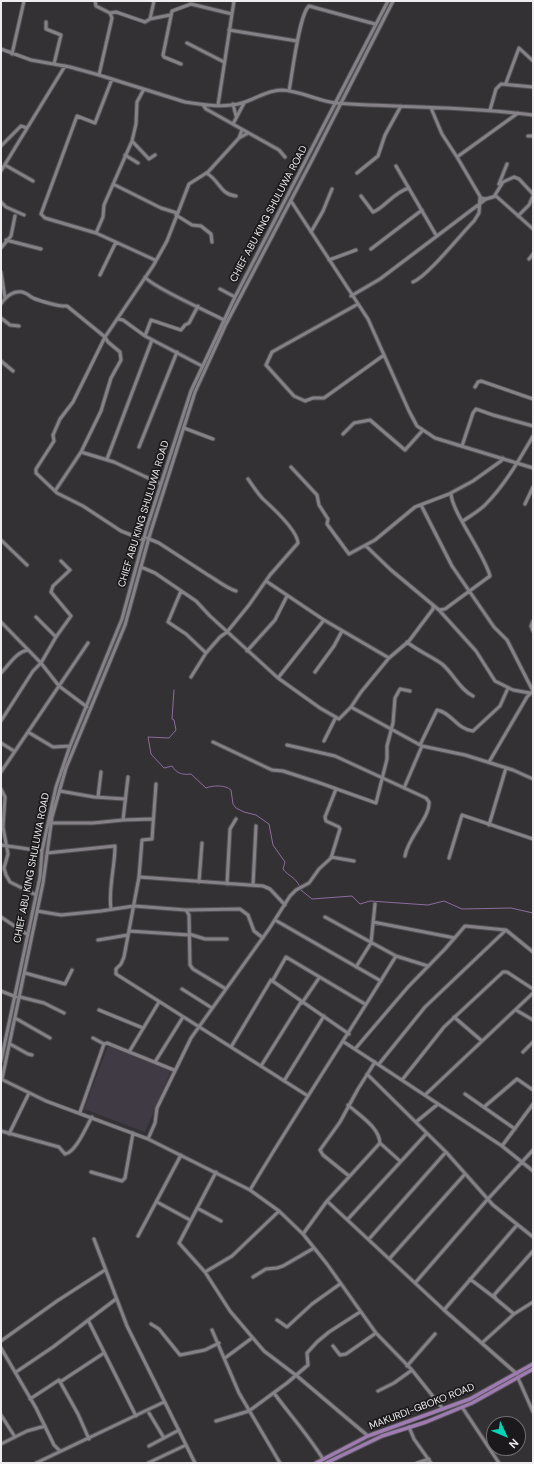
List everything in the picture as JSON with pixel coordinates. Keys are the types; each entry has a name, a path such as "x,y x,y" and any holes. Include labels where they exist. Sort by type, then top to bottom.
{"main road":[{"name":"MAKURDI-GBOKO ROAD","path":"316,1463 368,1436 443,1409 484,1392 518,1376 533,1364"},
{"path":"326,1463 369,1441 462,1407 533,1369"}],"street":[{"path":"12,54 24,1"},
{"path":"95,1 96,6 110,13 116,12 145,22 150,19 170,15"},
{"path":"150,19 154,1"},
{"path":"218,105 234,1"},
{"name":"CHIEF ABU KING SHULUWA ROAD","path":"1,1061 16,997 36,895 49,812 70,746 83,723 87,707 122,619 144,538 182,416 202,366 235,297 388,1"},
{"path":"393,1 205,368 187,418 149,539 125,625 83,723 66,768 51,823 25,974 1,1079 29,1093 148,1139 181,1154 250,1190 279,1211 314,1248 376,1333 412,1370 443,1409"},
{"path":"181,64 164,58 163,55 172,11 191,4 232,14"},
{"path":"289,91 297,50 297,40 304,12 309,6 375,24"},
{"path":"99,75 112,18 110,13"},
{"path":"46,22 46,29 61,35 54,64"},
{"path":"229,30 297,40"},
{"path":"187,43 224,62"},
{"path":"506,83 519,48 533,61"},
{"path":"1,49 12,54 99,75 185,102 203,105 233,104 244,102 271,91 289,91 336,103 490,110 533,115"},
{"path":"1,171 65,66"},
{"path":"112,79 95,123 77,116 41,214 45,218 96,233 156,260"},
{"path":"490,110 496,89 501,84 506,83 533,88"},
{"path":"96,233 103,217 104,205 132,141 136,124 137,102 144,89"},
{"path":"234,124 236,116 244,102"},
{"path":"233,104 236,116"},
{"path":"203,105 206,109 279,150 285,157"},
{"path":"357,173 378,156 385,136 402,106"},
{"path":"413,282 418,280 427,271 474,221 480,204 480,197 438,127 431,108"},
{"path":"457,158 518,113"},
{"path":"1,146 21,126 27,128"},
{"path":"239,138 242,130"},
{"path":"236,591 225,586 217,579 149,539 121,531 83,506 55,491 36,472 36,469 54,441 53,435 60,419 72,402 106,337 121,316 167,241 189,183 208,173 239,138 248,132"},
{"path":"528,136 533,136"},
{"path":"132,141 149,159 155,156"},
{"path":"125,155 138,163"},
{"path":"351,296 380,279 436,235 486,199 495,195 507,164"},
{"path":"5,165 33,181"},
{"path":"396,166 436,235"},
{"path":"208,173 221,190 229,195 236,196"},
{"path":"499,186 506,179 515,177 533,195 529,205 518,216"},
{"path":"113,184 176,214 192,225 203,227 211,234 212,242"},
{"path":"361,196 373,212 409,188"},
{"path":"311,232 323,212 332,189"},
{"path":"495,195 533,229"},
{"path":"480,197 486,199"},
{"path":"291,201 351,296 368,318 413,420 423,430 435,438 533,468"},
{"path":"1,202 24,215"},
{"path":"371,249 422,210"},
{"path":"1,248 6,240 11,236 15,216"},
{"path":"6,240 41,249"},
{"path":"100,275 116,242"},
{"path":"260,250 264,253"},
{"path":"329,260 356,250"},
{"path":"529,259 533,254"},
{"path":"1,272 5,298"},
{"path":"145,277 166,291 224,320"},
{"path":"220,289 235,297"},
{"path":"1,304 5,298 13,293 25,292 33,298 52,302 59,307 67,306 106,337 108,342 120,352 121,360 112,378 101,411 81,452 55,491"},
{"path":"358,304 272,352 266,365 294,396 305,401 313,398 324,398 384,355"},
{"path":"145,336 151,320 181,330 189,323 198,306"},
{"path":"121,316 123,320"},
{"path":"1,318 10,324 18,326"},
{"path":"118,319 123,320 152,340 202,366"},
{"path":"107,459 152,340"},
{"path":"139,447 176,352"},
{"path":"1,360 13,371"},
{"path":"475,387 480,381 533,399"},
{"path":"462,446 473,413 476,409 533,426"},
{"path":"182,416 187,418"},
{"path":"343,434 354,423 370,420 405,450 423,430"},
{"path":"184,428 214,439"},
{"path":"463,521 484,506 518,463 533,436"},
{"path":"81,452 107,459 161,484"},
{"path":"290,467 317,495 319,505 328,519 327,524 349,554 366,546 411,510 450,494 483,474 503,458"},
{"path":"191,677 206,653 220,637 227,632 298,541 280,514 262,498 248,479"},
{"path":"525,504 533,487"},
{"path":"435,608 445,609 489,578 490,575 450,494"},
{"path":"421,505 452,566 470,590 494,627 507,640 533,691 530,693 489,762"},
{"path":"1,540 28,565"},
{"path":"366,546 435,608 476,651 491,677 495,681 508,688 530,693"},
{"path":"1,721 71,616 51,592 53,586 70,570 61,561"},
{"path":"141,567 151,570 202,606 210,616 278,678 320,708 336,717 341,718 389,658 407,642 435,608"},
{"path":"266,581 342,632 389,658"},
{"path":"181,591 168,622 186,634 206,653"},
{"path":"247,651 275,620 287,596"},
{"path":"36,617 56,637"},
{"path":"278,678 324,620"},
{"path":"533,621 531,626 533,631"},
{"path":"1,622 41,663 60,686 87,707"},
{"path":"315,672 334,646 342,632"},
{"path":"407,642 442,664 459,685 473,696"},
{"path":"1,772 51,696 60,686 62,679 88,643"},
{"path":"1,673 14,658 23,651 28,650"},
{"path":"404,788 437,710 454,719 464,729 473,731 500,706 508,688"},
{"path":"213,742 272,770 298,776 376,803 381,778 387,760 387,746 391,730 395,698 400,689 410,691"},
{"path":"351,707 421,745 489,762 533,779"},
{"path":"324,741 336,717"},
{"path":"28,732 53,747 70,746"},
{"path":"1,743 14,751"},
{"path":"287,745 335,756 381,778 424,796 429,803 420,826 407,846 405,856"},
{"path":"489,825 506,768"},
{"path":"98,797 101,772"},
{"path":"123,820 128,777"},
{"path":"156,784 155,810 152,819 152,839 142,840 139,878 134,906 122,960 116,970 116,974 308,1096"},
{"path":"1,789 5,797 2,813 8,857 4,868 7,880 36,895"},
{"path":"148,1139 154,1124 157,1108 174,1070 199,1027 286,905 292,893 309,882 332,857 340,829 339,826 326,821 325,818 336,789"},
{"path":"60,791 98,797 125,798"},
{"path":"449,858 461,816 533,839"},
{"path":"51,823 93,823 152,819"},
{"path":"227,884 230,829 236,819"},
{"path":"253,885 256,826"},
{"path":"199,882 202,843"},
{"path":"1,845 42,851"},
{"path":"47,853 115,846 114,870 110,896 111,909"},
{"path":"332,857 354,861"},
{"path":"139,878 267,887 286,905"},
{"path":"356,967 370,943 375,904"},
{"path":"37,911 61,915 134,906 186,910 244,911 249,918 254,931 263,938"},
{"path":"186,910 189,915 191,966 226,989"},
{"path":"189,915 195,910"},
{"path":"1,917 32,937"},
{"path":"325,917 396,956 428,966"},
{"path":"275,920 381,981"},
{"path":"373,922 456,938"},
{"path":"355,1049 408,987 456,938 465,926 506,930 533,952"},
{"path":"349,1176 320,1151 340,1122 348,1105 367,1074 425,1007 506,930"},
{"path":"98,940 128,933 189,934 205,939 227,939"},
{"path":"250,1190 308,1096 344,1042 365,1004 396,956"},
{"path":"231,1047 286,957 365,1004"},
{"path":"25,974 64,984 67,982 72,970"},
{"path":"402,1080 433,1040 454,1017 504,971 533,989"},
{"path":"261,1066 319,978"},
{"path":"273,980 348,1034"},
{"path":"182,989 212,1008"},
{"path":"1,991 16,997"},
{"path":"424,1095 533,993"},
{"path":"20,997 44,1003 64,1013"},
{"path":"129,1052 159,1002"},
{"path":"99,1010 143,1028"},
{"path":"516,1010 533,1020"},
{"path":"284,1081 324,1016"},
{"path":"155,1062 183,1017"},
{"path":"454,1017 482,1041"},
{"path":"15,1018 50,1038"},
{"path":"93,1038 104,1044 107,1043 174,1070"},
{"path":"344,1042 502,1146 533,1171"},
{"path":"523,1052 533,1042"},
{"path":"10,1044 32,1055"},
{"path":"80,1112 104,1044"},
{"path":"367,1074 446,1152 487,1200 533,1237"},
{"path":"484,1107 517,1079 533,1090"},
{"path":"9,1134 29,1093"},
{"path":"465,1094 515,1128"},
{"path":"416,1122 438,1104"},
{"path":"502,1146 533,1104"},
{"path":"302,1234 327,1201 380,1143 380,1135 348,1105"},
{"path":"1,1131 59,1147 65,1154 68,1154 75,1146 92,1117"},
{"path":"91,1172 121,1182 125,1178 133,1133"},
{"path":"348,1219 427,1133"},
{"path":"380,1143 400,1161"},
{"path":"415,1283 487,1200 533,1150"},
{"path":"369,1239 446,1152"},
{"path":"138,1236 181,1154"},
{"path":"216,1172 179,1243 205,1272 230,1311 252,1338 275,1361 297,1376 368,1436"},
{"path":"390,1258 465,1174"},
{"path":"327,1201 390,1258 444,1310 483,1342 518,1376 533,1412"},
{"path":"157,1202 190,1220"},
{"path":"197,1208 221,1221"},
{"path":"205,1272 232,1256 279,1211"},
{"path":"444,1310 517,1225"},
{"path":"94,1239 127,1326 195,1463"},
{"path":"253,1277 266,1269 283,1266 314,1248"},
{"path":"495,1298 497,1292 533,1251"},
{"path":"1,1341 57,1301 105,1270"},
{"path":"470,1279 514,1314"},
{"path":"277,1320 287,1327 312,1304 340,1284"},
{"path":"16,1372 53,1347 116,1299"},
{"path":"483,1342 514,1314 533,1302"},
{"path":"216,1421 249,1411 297,1376 308,1365 307,1353 317,1342 360,1312"},
{"path":"88,1320 136,1416"},
{"path":"151,1324 159,1329 180,1355 205,1350 219,1343"},
{"path":"212,1330 219,1343 239,1393 280,1463"},
{"path":"332,1346 340,1355 346,1354 376,1333"},
{"path":"408,1366 435,1334"},
{"path":"225,1358 252,1338"},
{"path":"1,1348 16,1372 54,1445 60,1451"},
{"path":"30,1399 59,1380 60,1382 104,1352"},
{"path":"378,1391 394,1383 412,1370"},
{"path":"60,1382 78,1414 89,1438"},
{"path":"274,1393 314,1444 323,1459"},
{"path":"36,1463 41,1462 60,1451 164,1402"},
{"path":"462,1407 499,1463"},
{"path":"149,1413 164,1438"},
{"path":"1,1415 15,1437"},
{"path":"1,1444 36,1427 45,1426"},
{"path":"409,1427 414,1439 431,1463"},
{"path":"149,1446 178,1430"},
{"path":"148,1463 186,1445"},
{"path":"417,1463 429,1459"}],"shaded area":[{"path":"108,1046 171,1071 145,1132 84,1109"}],"waterway":[{"path":"174,690 172,719 174,720 176,730 169,738 148,737 151,754 164,768 172,766 180,773 191,774 206,788 212,786 229,788 231,790 233,804 236,808 256,815 269,824 273,845 285,862 283,869 296,881 300,887"},
{"path":"301,890 312,899 352,896 360,904 370,901 428,905 444,901 462,909 511,908 533,913"}]}
